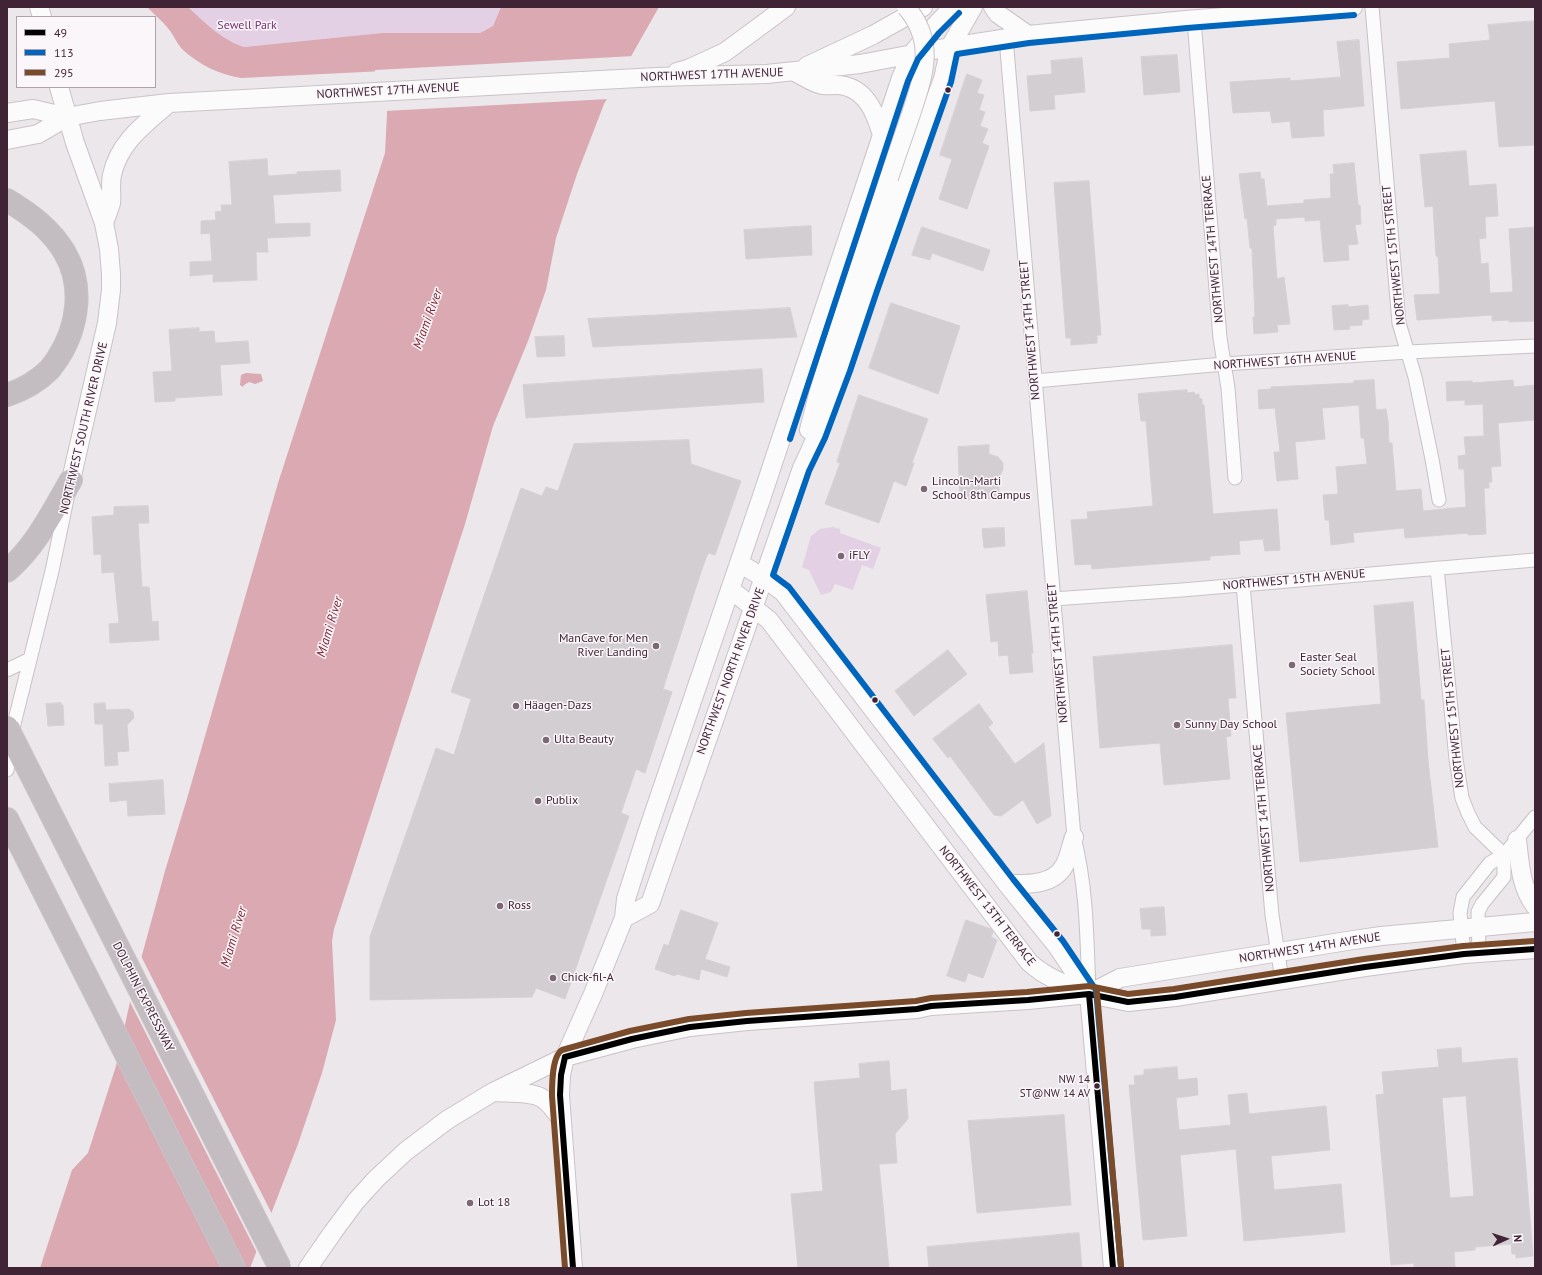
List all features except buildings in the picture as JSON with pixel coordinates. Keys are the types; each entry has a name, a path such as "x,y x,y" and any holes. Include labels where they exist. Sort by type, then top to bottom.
{"highway":[{"path":"7,200 39,221 53,236 65,254 75,278 77,296 76,312 70,334 62,351 49,370 31,384 7,395"},
{"path":"7,572 25,554 39,536 71,480"},
{"name":"DOLPHIN EXPRESSWAY","path":"7,727 280,1268"},
{"path":"7,819 234,1268"}],"main road":[{"path":"657,77 688,69 725,52 786,7"},
{"path":"802,468 819,391 842,316 917,94 925,64 925,49 921,32 915,19 906,7"},
{"path":"794,72 873,35 923,7"},
{"path":"573,1268 562,1119 561,1084 565,1057 624,918 626,899 894,96 910,55 953,7"},
{"name":"NORTHWEST NORTH RIVER DRIVE","path":"624,918 650,904 752,607 764,578 802,468 818,435 843,368 869,288 943,79 950,47 973,7"},
{"path":"993,7 998,14 1028,35"},
{"name":"NORTHWEST 17TH AVENUE","path":"7,140 38,134 67,117 100,111 169,103 657,77 752,75 794,72 860,64 950,47 1028,35 1354,7"},
{"path":"794,72 822,85 844,86 858,92 871,108 876,117 882,135"},
{"name":"NORTHWEST SOUTH RIVER DRIVE","path":"59,88 67,117 104,223 110,262 111,290 103,345 71,480"},
{"path":"104,223 111,202 110,190 112,172 121,151 134,133 169,103"},
{"name":"NORTHWEST 17TH AVENUE","path":"7,113 33,109 67,117"},
{"path":"739,563 764,578 783,592 1007,884 1057,946 1089,994"},
{"name":"NORTHWEST 13TH TERRACE","path":"730,589 769,620 1029,962 1057,982 1089,994"},
{"path":"1007,884 1034,884 1053,877 1064,867 1074,836"},
{"path":"1517,840 1523,884 1527,895 1535,906"},
{"name":"NORTHWEST 14TH AVENUE","path":"1089,994 1120,978 1361,939 1535,922"},
{"name":"NORTHWEST 14TH AVENUE","path":"565,1057 653,1033 705,1025 1089,994 1128,1002 1175,997 1365,967 1472,954 1535,949"},
{"name":"NORTHWEST 14TH STREET","path":"1089,994 1113,1268"},
{"path":"308,1268 345,1215 376,1179 406,1150 447,1120 493,1092 565,1057"},
{"path":"493,1092 530,1094 541,1098 548,1103 562,1119"}],"street":[{"name":"NORTHWEST 15TH STREET","path":"1372,7 1399,323 1422,407 1439,500"},
{"name":"NORTHWEST 14TH TERRACE","path":"1194,20 1219,330 1228,388 1235,478"},
{"name":"NORTHWEST 14TH STREET","path":"1006,38 1074,836 1082,871 1087,936 1089,994"},
{"name":"NORTHWEST 16TH AVENUE","path":"1035,381 1224,364 1408,352 1535,346"},
{"name":"NORTHWEST SOUTH RIVER DRIVE","path":"7,770 14,724 52,571 71,480"},
{"name":"NORTHWEST 15TH AVENUE","path":"1053,599 1535,560"},
{"name":"NORTHWEST 15TH STREET","path":"1437,568 1456,759 1462,798 1475,827 1504,854"},
{"name":"NORTHWEST 14TH TERRACE","path":"1243,584 1272,915 1282,980"},
{"path":"7,670 30,659"},
{"path":"1472,954 1470,928 1460,913 1463,897 1490,863 1504,854 1535,817"},
{"path":"1470,928 1482,904 1504,877 1504,854"}],"green space":[{"name":"Sewell Park","path":"188,7 501,7 493,26 480,33 382,33 244,47 220,35"},
{"name":"iFLY","path":"833,527 840,529 840,533 881,548 873,569 862,565 853,590 835,584 831,592 821,595 809,570 802,567 811,536 820,529"}],"water":[{"name":"Miami River","path":"147,7 188,7 220,35 244,47 382,33 480,33 493,26 501,7 659,7 604,104 577,174 556,238 546,290 528,341 493,426 465,524 334,929 332,941 336,1020 322,1073 298,1144 250,1268 40,1268 72,1170 88,1153 116,1066 133,988 165,871 278,483 385,153 387,114 384,71 241,78 233,77 217,72 195,60 183,50 169,29"},
{"path":"246,373 261,374 263,381 255,384 249,382 243,387 240,385 241,375"}],"pier":[{"path":"634,56 609,99 385,111 383,73 375,73 375,70"},
{"path":"140,954 273,1216 258,1255 129,1000"}],"transit line":[{"name":"113","path":"790,439 908,81 918,59 939,33 959,13"},
{"name":"113","path":"1121,1267 1096,990 1063,941 1013,879 789,587 773,575 809,471 825,438 850,371 951,82 957,54 1029,43 1187,28 1354,15"},
{"name":"295","path":"565,1268 552,1096 554,1064 556,1058 562,1050 630,1031 689,1019 746,1013 916,1001 931,998 1027,992 1089,986 1128,994 1174,989 1364,959 1463,946 1534,941"},
{"name":"49","path":"565,1057 632,1039 690,1027 747,1021 917,1009 931,1006 1028,1000 1089,994 1128,1002 1175,997 1365,967 1464,954 1535,949"},
{"name":"295","path":"1097,993 1121,1267"},
{"name":"49","path":"1089,994 1113,1268"},
{"name":"49","path":"565,1057 561,1075 560,1095 573,1268"}],"place":[{"name":"Lincoln-Marti School 8th Campus","path":"924,489"},
{"name":"iFLY","path":"841,556"},
{"name":"ManCave for Men River Landing","path":"656,646"},
{"name":"Easter Seal Society School","path":"1292,665"},
{"name":"Häagen-Dazs","path":"516,706"},
{"name":"Sunny Day School","path":"1177,725"},
{"name":"Ulta Beauty","path":"546,740"},
{"name":"Publix","path":"538,801"},
{"name":"Ross","path":"500,906"},
{"name":"Chick-fil-A","path":"553,978"},
{"name":"NW 14 ST@NW 14 AV","path":"1097,1086"},
{"name":"Lot 18","path":"470,1203"}]}
